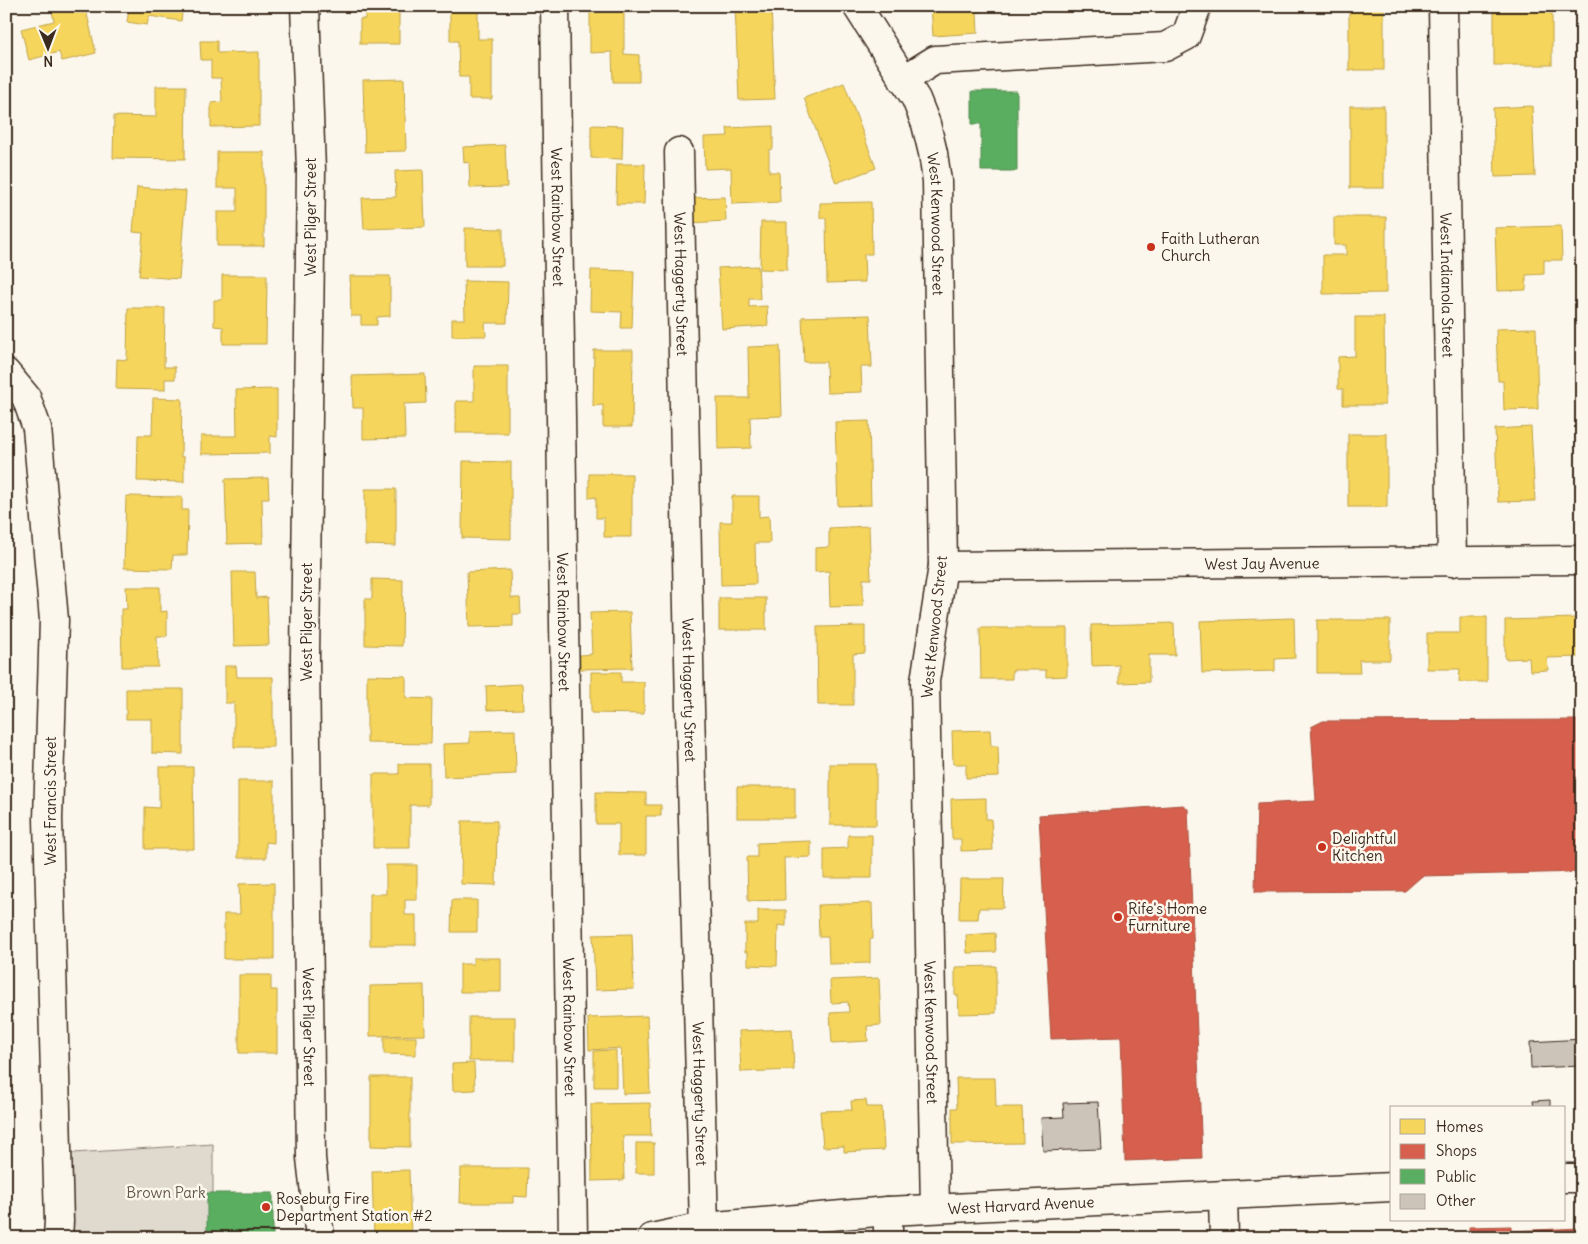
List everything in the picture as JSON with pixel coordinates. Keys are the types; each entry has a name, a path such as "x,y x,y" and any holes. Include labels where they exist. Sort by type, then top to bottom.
{"street":[{"name":"West Pilger Street","path":"305,6 311,170 305,658 310,1158 320,1238"},
{"name":"West Rainbow Street","path":"555,6 573,1238"},
{"name":"West Kenwood Street","path":"858,6 916,99 926,124 934,154 937,181 943,566 926,681 935,1208"},
{"path":"903,80 935,60 1165,47 1186,36 1197,6"},
{"name":"West Indianola Street","path":"1443,6 1452,562"},
{"name":"West Haggerty Street","path":"679,152 690,709 704,1227"},
{"name":"West Francis Street","path":"6,373 26,397 36,428 54,620 48,819 58,1238"},
{"name":"West Jay Avenue","path":"943,566 1582,560"},
{"path":"1566,1178 1582,1178"},
{"name":"West Harvard Avenue","path":"652,1238 704,1227 888,1211 1390,1187"},
{"path":"1223,1195 1224,1238"},
{"path":"888,1211 888,1238"}],"green space":[{"name":"Brown Park","path":"213,1144 213,1238 57,1238 58,1154"}],"building: Homes":[{"path":"51,6 85,6 96,53 62,61 59,52 29,60 21,29 54,21"},
{"path":"113,6 183,6 181,21 149,16 147,25 127,22 129,9"},
{"path":"365,6 399,6 399,44 360,44 360,19 365,19"},
{"path":"735,6 771,6 775,99 739,100"},
{"path":"931,6 982,6 982,12 977,12 978,33 933,36"},
{"path":"1349,6 1384,6 1384,70 1349,70"},
{"path":"450,7 478,7 478,39 492,39 492,99 469,99 469,77 459,77 458,41 450,41"},
{"path":"590,11 624,11 624,54 639,55 639,82 613,82 612,52 590,53"},
{"path":"1494,11 1552,11 1552,65 1494,65"},
{"path":"200,41 217,41 217,53 259,52 259,126 211,127 211,103 222,102 221,78 211,78 211,60 201,60"},
{"path":"404,79 406,151 365,152 363,80"},
{"path":"844,83 876,168 836,183 804,98"},
{"path":"156,86 186,86 185,159 113,158 114,116 156,117"},
{"path":"1350,106 1384,106 1384,188 1350,188"},
{"path":"1532,106 1535,176 1495,177 1493,108"},
{"path":"591,125 623,126 622,159 591,158"},
{"path":"773,126 773,149 769,150 769,172 779,172 780,202 732,204 731,168 705,169 704,137 728,136 727,128"},
{"path":"505,145 507,187 470,188 469,162 464,163 463,147"},
{"path":"217,152 264,152 264,246 217,246 217,212 237,212 237,188 217,188"},
{"path":"617,164 645,164 644,204 616,204"},
{"path":"423,170 425,227 364,229 362,198 396,197 395,171"},
{"path":"137,187 186,191 179,279 139,276 143,233 133,232"},
{"path":"725,197 726,221 689,223 688,198"},
{"path":"871,202 872,254 864,254 865,282 827,283 826,218 820,218 820,203"},
{"path":"1334,217 1386,217 1386,293 1323,294 1323,255 1346,255 1346,245 1334,245"},
{"path":"761,222 787,222 787,270 760,269"},
{"path":"1561,226 1562,260 1544,260 1544,274 1526,275 1526,290 1497,291 1495,228"},
{"path":"465,228 503,229 503,266 465,266"},
{"path":"758,266 760,299 749,299 749,307 767,306 768,326 722,329 718,268"},
{"path":"591,270 634,271 632,328 621,328 622,312 590,311"},
{"path":"222,275 267,275 266,344 223,344 223,327 214,326 214,300 222,300"},
{"path":"350,276 390,276 390,316 377,317 377,325 361,325 361,316 351,316"},
{"path":"464,281 508,282 507,323 485,323 486,336 452,336 452,319 465,319"},
{"path":"128,308 165,308 164,367 175,367 175,379 165,379 165,390 116,389 117,359 127,360"},
{"path":"870,315 872,367 861,367 862,392 827,393 826,362 804,362 802,317"},
{"path":"1355,317 1384,317 1385,405 1343,405 1343,389 1338,389 1338,357 1355,356"},
{"path":"1536,328 1538,409 1504,410 1503,381 1498,381 1496,329"},
{"path":"780,346 782,416 750,417 751,448 718,449 717,398 749,398 748,347"},
{"path":"594,350 633,350 632,427 603,427 603,405 593,406"},
{"path":"474,366 508,366 508,433 456,433 456,401 474,401"},
{"path":"425,374 426,403 404,404 405,438 363,439 363,408 353,408 352,376"},
{"path":"277,389 277,437 270,436 270,453 201,454 201,436 237,436 236,390"},
{"path":"153,398 182,399 181,457 184,457 184,482 137,481 138,435 152,435"},
{"path":"869,421 871,505 838,506 835,422"},
{"path":"1531,427 1535,501 1498,502 1495,429"},
{"path":"1348,434 1387,434 1387,507 1348,507"},
{"path":"463,461 511,462 511,539 462,538"},
{"path":"589,474 632,474 632,537 604,537 604,518 596,518 596,497 589,498"},
{"path":"268,478 269,498 262,498 263,543 227,544 225,479"},
{"path":"365,489 396,489 396,546 365,545"},
{"path":"126,496 182,497 182,510 188,510 187,555 173,555 172,569 124,568"},
{"path":"732,496 759,496 759,517 769,516 770,543 755,543 756,584 721,585 720,522 732,522"},
{"path":"869,526 871,579 863,579 863,606 830,607 829,571 815,572 815,548 829,547 829,528"},
{"path":"510,570 511,598 520,598 521,614 513,614 513,626 469,627 467,572"},
{"path":"232,572 255,572 256,598 267,597 269,645 234,646"},
{"path":"372,579 403,580 402,646 365,645 365,599 372,599"},
{"path":"126,587 160,587 160,612 167,611 167,636 157,636 158,667 122,667 121,609 127,609"},
{"path":"719,598 766,598 766,630 719,630"},
{"path":"630,612 632,668 580,669 580,655 592,654 590,613"},
{"path":"1460,617 1487,617 1487,682 1459,682 1460,669 1427,669 1427,633 1460,633"},
{"path":"1294,618 1295,658 1275,659 1275,671 1202,673 1200,621"},
{"path":"1577,618 1579,657 1547,658 1548,670 1530,671 1529,658 1505,659 1505,620"},
{"path":"1317,620 1390,620 1390,660 1359,660 1360,673 1317,673"},
{"path":"1174,623 1175,655 1149,655 1149,682 1119,683 1119,665 1092,666 1091,625"},
{"path":"865,626 865,653 853,654 853,705 818,705 817,627"},
{"path":"980,628 1067,628 1067,676 1046,677 1046,670 1012,670 1012,679 981,679"},
{"path":"225,666 236,666 237,677 273,677 273,747 234,747 234,703 225,703"},
{"path":"591,672 621,672 621,682 644,682 644,714 591,713"},
{"path":"367,675 406,676 406,698 432,699 431,744 367,743"},
{"path":"522,684 523,709 487,710 486,686"},
{"path":"126,689 183,689 183,754 152,753 152,719 126,719"},
{"path":"515,730 516,774 444,777 443,744 470,743 470,731"},
{"path":"990,730 991,746 998,746 999,777 966,778 966,764 953,764 952,731"},
{"path":"399,764 429,764 429,805 410,805 410,848 373,848 373,774 399,774"},
{"path":"830,764 876,764 876,825 830,825"},
{"path":"159,767 193,767 194,849 145,849 145,807 159,808"},
{"path":"238,781 274,781 274,843 266,842 266,858 238,858"},
{"path":"737,787 795,787 795,818 737,818"},
{"path":"596,792 646,793 646,805 661,805 661,816 646,816 646,855 619,855 619,824 596,824"},
{"path":"986,798 986,819 991,819 993,850 961,851 961,839 952,839 951,799"},
{"path":"462,821 497,821 496,885 461,884"},
{"path":"848,835 872,835 872,878 824,878 824,849 848,848"},
{"path":"811,841 811,857 784,858 785,900 748,901 747,857 757,857 757,843"},
{"path":"386,865 417,865 417,900 405,900 405,915 416,915 416,945 370,945 370,894 386,894"},
{"path":"960,879 1004,879 1003,908 979,908 978,919 959,919"},
{"path":"274,883 274,959 224,959 224,914 240,914 239,884"},
{"path":"452,900 477,900 477,932 451,932"},
{"path":"872,903 873,939 870,939 870,963 829,964 828,937 819,937 818,905"},
{"path":"758,910 786,910 786,926 778,925 777,966 748,965 748,952 745,952 745,924 758,924"},
{"path":"995,933 996,952 967,953 966,935"},
{"path":"632,934 634,989 595,990 593,935"},
{"path":"473,958 501,958 501,992 460,992 460,964 473,964"},
{"path":"996,966 996,1013 959,1014 958,995 955,995 955,967"},
{"path":"239,975 271,975 271,990 277,990 277,1053 239,1053"},
{"path":"879,978 881,1025 867,1026 868,1041 832,1043 830,1013 849,1012 848,1002 831,1003 830,980"},
{"path":"424,985 425,1035 370,1036 370,986"},
{"path":"647,1016 650,1093 623,1094 621,1048 589,1050 588,1018"},
{"path":"469,1017 515,1017 515,1061 469,1061"},
{"path":"792,1029 794,1070 741,1072 739,1031"},
{"path":"384,1037 416,1037 416,1055 384,1054"},
{"path":"616,1050 616,1087 594,1087 594,1051"},
{"path":"474,1063 475,1090 453,1091 452,1064"},
{"path":"371,1077 410,1077 410,1147 371,1146"},
{"path":"956,1078 995,1078 996,1107 1022,1107 1023,1143 952,1144 952,1108 957,1108"},
{"path":"866,1100 867,1107 882,1107 884,1150 844,1152 844,1146 823,1147 820,1111 852,1110 851,1101"},
{"path":"650,1103 651,1136 623,1136 624,1180 592,1181 591,1104"},
{"path":"636,1143 654,1143 654,1173 636,1173"},
{"path":"461,1168 528,1168 527,1197 513,1196 513,1203 460,1203"},
{"path":"409,1170 411,1238 374,1238 372,1171"}],"building: Shops":[{"path":"1582,720 1582,872 1422,876 1405,891 1255,892 1257,804 1316,801 1311,727 1323,721"},
{"name":"Rife's Home Furniture","path":"1183,805 1188,809 1202,1158 1125,1161 1121,1037 1051,1039 1039,815"},
{"path":"1511,1226 1511,1231 1582,1228 1582,1238 1469,1238 1469,1227"}],"building: Public":[{"path":"972,91 1017,91 1017,171 981,171 981,124 972,124"},
{"path":"207,1193 273,1193 273,1238 207,1238"}],"building: Other":[{"path":"1582,1039 1582,1066 1531,1068 1530,1042"},
{"path":"1550,1100 1550,1106 1534,1106 1533,1101"},
{"path":"1098,1102 1101,1149 1043,1151 1041,1118 1064,1117 1063,1103"}],"place":[{"name":"Faith Lutheran Church","path":"1151,247"},
{"name":"Delightful Kitchen","path":"1322,847"},
{"name":"Rife's Home Furniture","path":"1118,917"},
{"name":"Roseburg Fire Department Station #2","path":"266,1207"}]}
